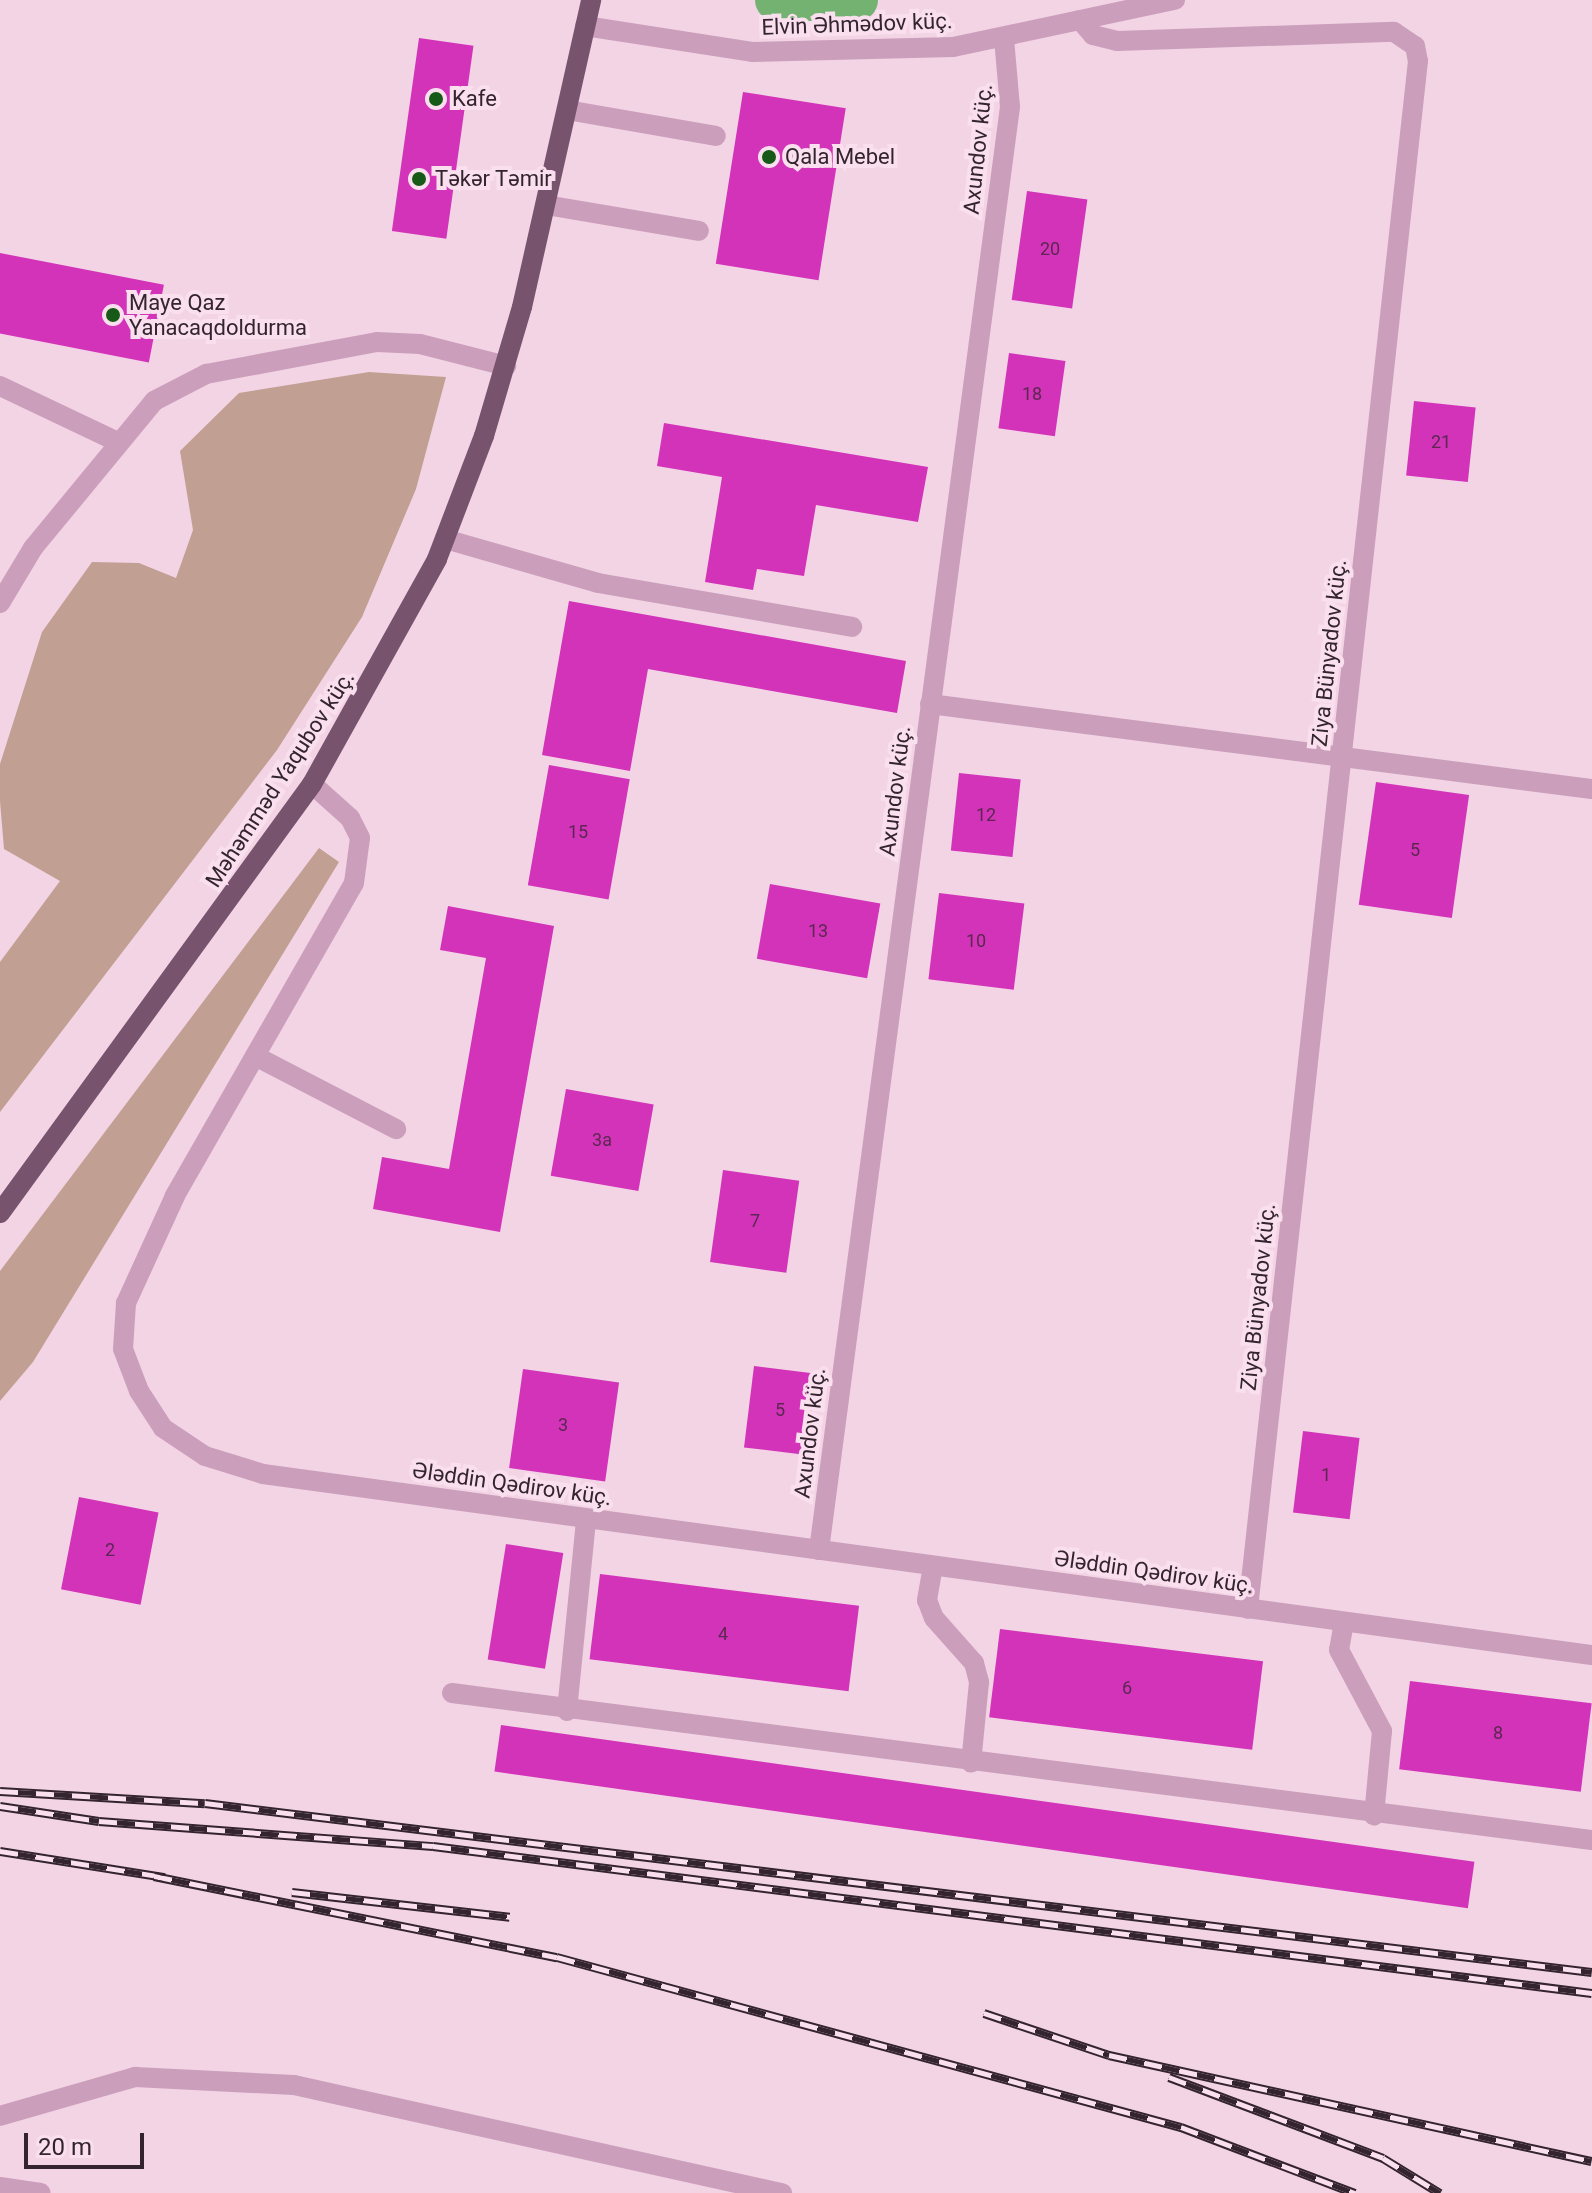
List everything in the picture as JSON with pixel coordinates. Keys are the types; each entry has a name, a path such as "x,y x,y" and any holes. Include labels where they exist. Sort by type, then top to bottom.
{"main road":[{"name":"Məhəmməd Yaqubov küç.","path":"0,1213 312,784 380,670 445,539 506,366 546,205 591,0"}],"street":[{"name":"Elvin Əhmədov küç.","path":"585,26 752,52 953,47 1175,0"},
{"name":"Ziya Bünyadov küç.","path":"1080,20 1093,35 1117,41 1394,32 1415,46 1342,756 1248,1609"},
{"name":"Axundov küç.","path":"819,1550 1010,107 1004,38"},
{"path":"567,110 716,136"},
{"path":"546,205 699,231"},
{"path":"0,603 33,548 154,401 206,374 377,342 420,344 506,366"},
{"path":"0,386 118,442"},
{"path":"445,539 598,583 852,627"},
{"path":"930,704 1592,789"},
{"name":"Ələddin Qədirov küç.","path":"312,784 350,818 361,858 354,883 175,1196 126,1303 123,1349 139,1391 163,1428 205,1456 263,1474 1592,1655"},
{"path":"255,1056 396,1129"},
{"path":"567,1711 586,1519"},
{"path":"933,1566 927,1600 934,1618 974,1663 979,1682 971,1763"},
{"path":"1344,1622 1339,1650 1382,1731 1374,1816"},
{"path":"452,1693 567,1711 1374,1816 1592,1840"},
{"path":"0,2116 135,2077 294,2085 782,2193"},
{"path":"0,2187 41,2193"}],"shaded area":[{"path":"369,372 446,377 416,489 362,617 277,750 0,1112 0,962 60,881 4,849 0,801 0,764 42,632 92,562 139,563 176,578 193,530 180,451 239,393"},
{"path":"319,848 339,862 33,1362 0,1401 0,1271"}],"building":[{"path":"419,38 473,46 446,239 392,231"},
{"path":"743,92 846,108 818,280 716,264"},
{"path":"1027,191 1087,199 1072,308 1012,300"},
{"path":"0,253 164,285 149,362 0,333"},
{"path":"1009,353 1065,361 1055,436 998,428"},
{"path":"1414,401 1476,407 1468,482 1406,476"},
{"path":"664,423 928,467 918,522 816,505 804,576 757,569 753,590 705,582 722,477 657,466"},
{"path":"569,601 906,661 897,713 648,669 630,771 542,755"},
{"path":"549,765 630,779 609,899 528,885"},
{"path":"959,773 1021,779 1013,857 951,851"},
{"path":"1376,782 1469,795 1452,918 1359,905"},
{"path":"770,884 880,903 867,978 757,959"},
{"path":"939,893 1024,903 1014,990 928,979"},
{"path":"448,906 554,926 500,1232 373,1209 382,1157 449,1169 486,958 440,950"},
{"path":"566,1089 654,1104 638,1191 551,1176"},
{"path":"723,1170 799,1181 786,1273 710,1262"},
{"path":"754,1366 817,1374 807,1455 744,1447"},
{"path":"523,1369 619,1382 605,1482 509,1468"},
{"path":"1303,1431 1360,1438 1350,1519 1293,1512"},
{"path":"79,1497 159,1512 141,1605 61,1589"},
{"path":"506,1544 563,1553 545,1669 488,1660"},
{"path":"600,1574 859,1606 849,1691 590,1659"},
{"path":"1000,1629 1263,1661 1252,1750 989,1717"},
{"path":"1410,1681 1592,1703 1581,1792 1399,1769"},
{"path":"501,1725 1474,1862 1468,1908 494,1772"}],"waterway":[{"path":"776,0 857,0"}],"railway":[{"path":"0,1791 205,1803 1592,1972"},
{"path":"0,1806 99,1821 433,1846 1592,1993"},
{"path":"0,1851 165,1877"},
{"path":"154,1876 557,1957 1181,2127 1355,2193"},
{"path":"292,1892 510,1917"},
{"path":"984,2013 1109,2055 1592,2161"},
{"path":"1169,2077 1383,2158 1440,2193"}],"place":[{"name":"Kafe","path":"436,99"},
{"name":"Qala Mebel","path":"769,157"},
{"name":"Təkər Təmir","path":"419,179"},
{"name":"Maye Qaz Yanacaqdoldurma","path":"113,315"}]}
